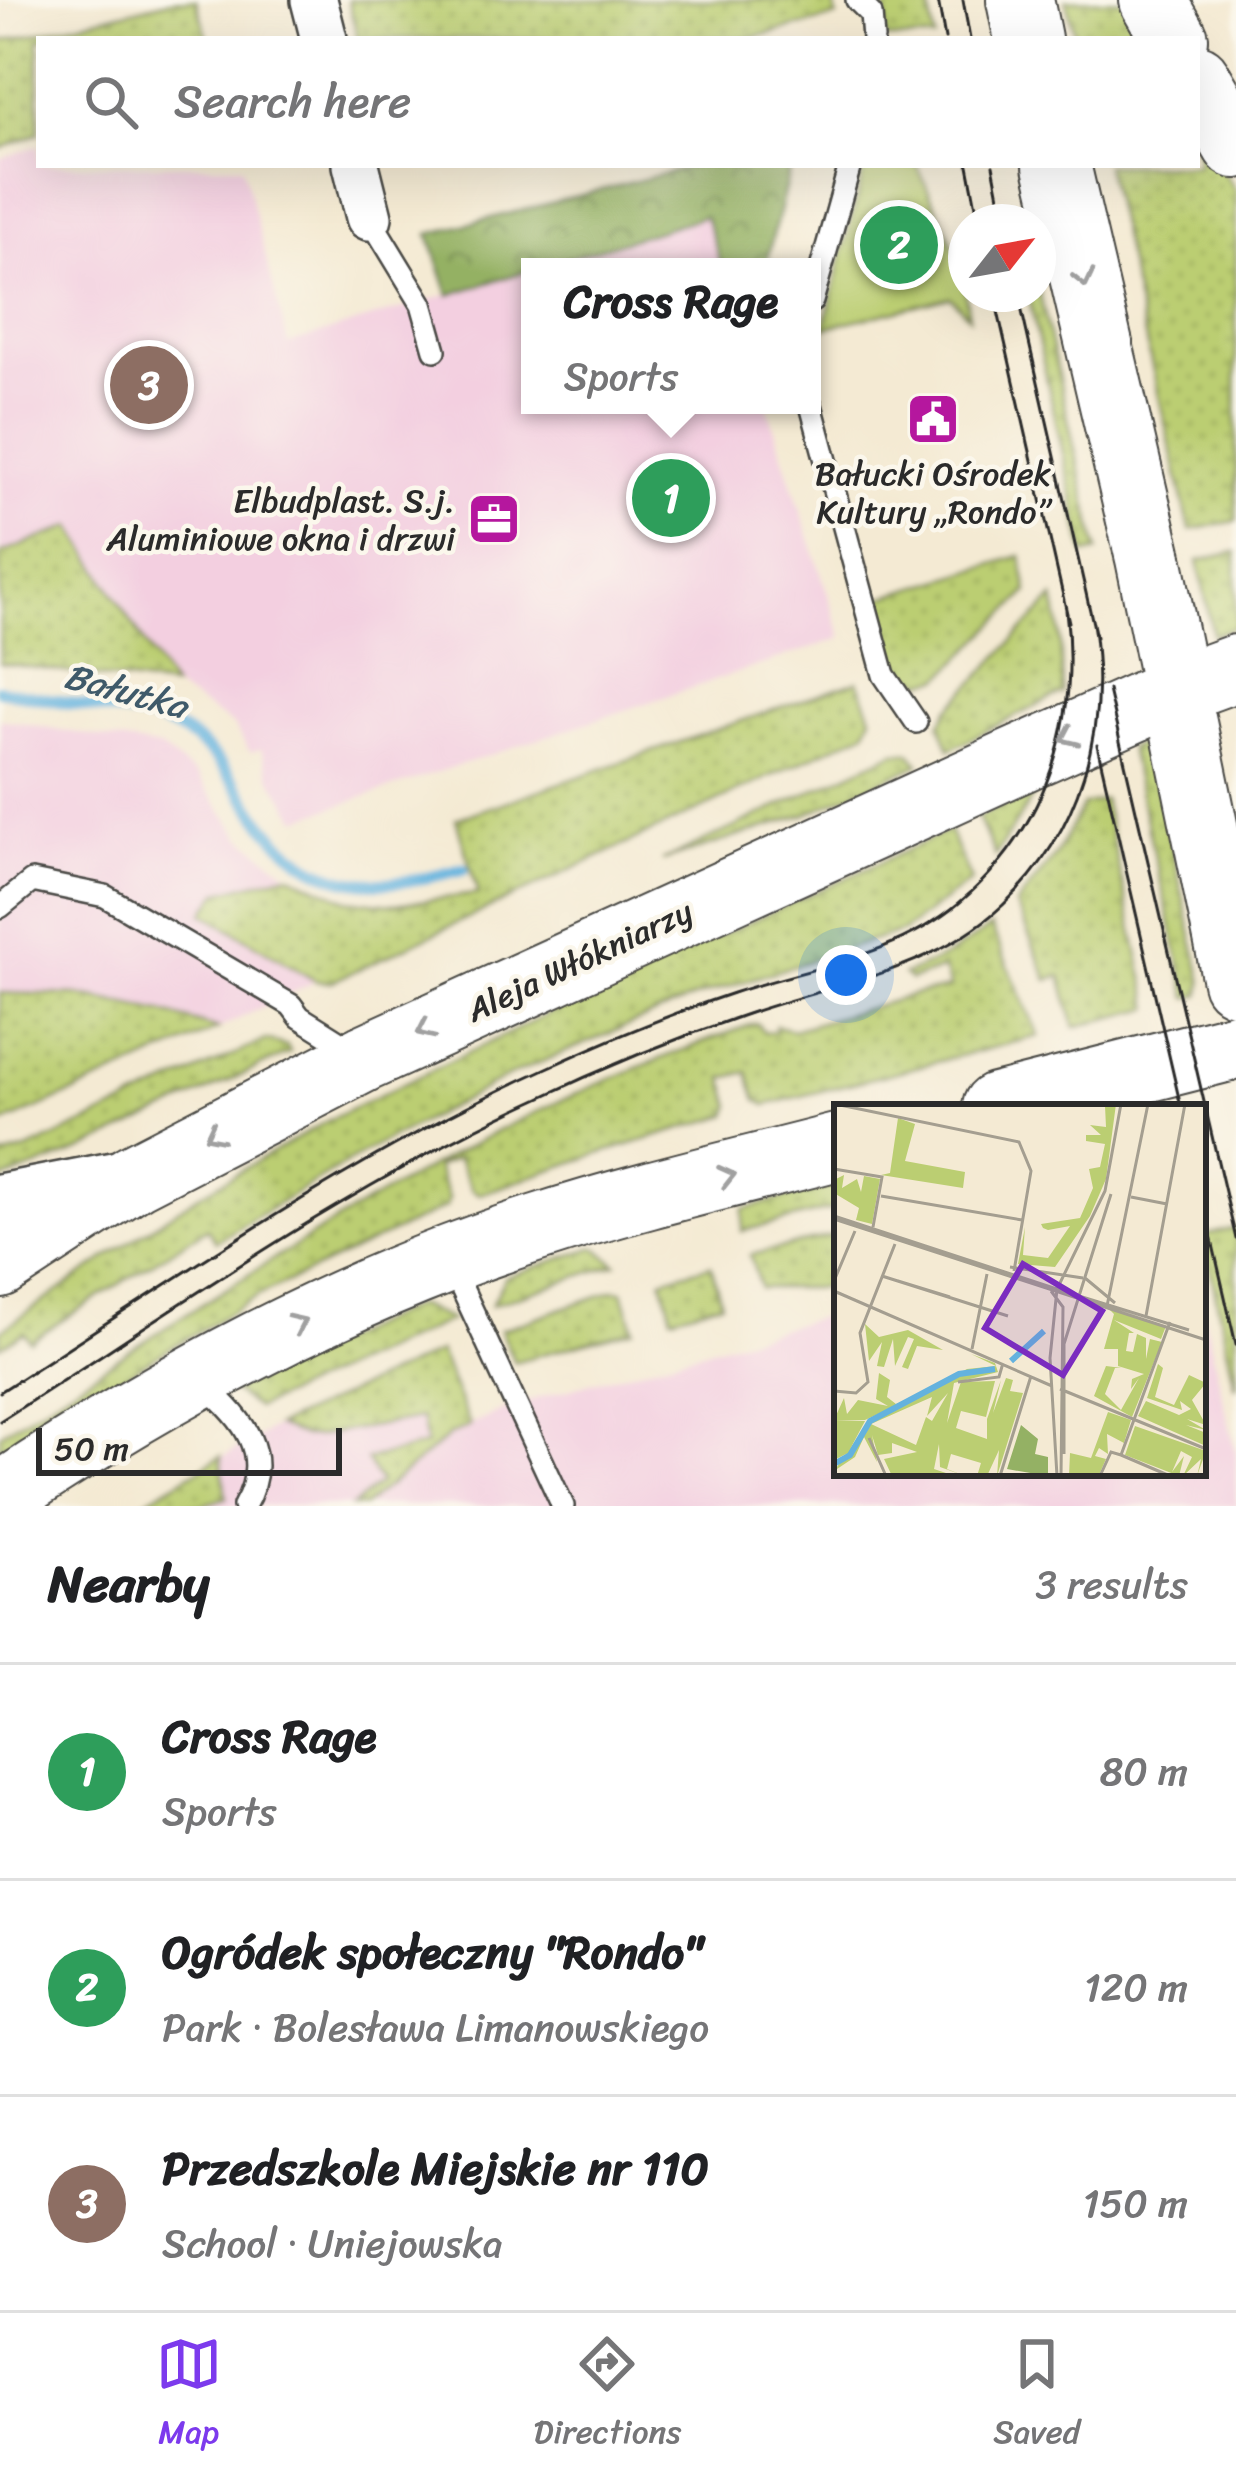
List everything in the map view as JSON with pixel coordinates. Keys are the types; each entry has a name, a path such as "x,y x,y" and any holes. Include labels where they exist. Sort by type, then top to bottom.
{"main road":[{"path":"1020,0 1027,36"},
{"path":"1153,0 1172,36"},
{"path":"1200,83 1236,145"},
{"path":"1059,168 1206,679 1236,981"},
{"name":"Aleja Włókniarzy","path":"0,1264 134,1177 365,1058 1206,679"},
{"path":"1008,1104 1236,1046"},
{"path":"0,1497 195,1376 324,1311 449,1259 617,1204 834,1149"}],"street":[{"path":"314,0 323,36"},
{"path":"357,168 369,217"},
{"path":"0,1203 134,1177"}],"lane":[{"path":"857,0 871,14 873,36"},
{"path":"821,270 849,168"},
{"path":"369,217 422,304 435,350"},
{"path":"813,414 884,675 916,722"},
{"path":"0,907 32,881 105,896 291,1005 300,1017 365,1058"},
{"path":"449,1259 562,1506"},
{"path":"195,1376 250,1433 257,1467 244,1506"}],"shaded area":[{"path":"36,146 36,168 243,168 288,344 521,272 521,414 770,414 842,638 298,819 270,777 261,749 250,752 232,724 172,687 73,526 0,554 0,159"},
{"path":"706,216 719,258 567,258"},
{"path":"0,719 160,748 197,776 241,836 289,874 316,981 218,1029 0,1022"},
{"path":"834,1313 834,1476 1206,1476 1206,1324 1236,1453 1236,1506 137,1506 277,1426 433,1405 450,1435 514,1405"}],"green space":[{"path":"174,0 196,0 207,36 36,36 36,134 0,149 0,42"},
{"path":"348,0 833,0 837,17 758,36 357,36"},
{"path":"886,0 928,0 934,36 886,36"},
{"path":"1066,0 1127,0 1145,36 1075,36"},
{"path":"1200,132 1236,191 1236,521 1190,530 1106,168 1200,168"},
{"path":"686,168 790,168 767,258 719,258 705,216 569,258 521,258 521,273 449,295 429,234"},
{"path":"864,168 918,168 948,234 948,297 824,328"},
{"path":"1032,312 1044,312 1098,551 1085,554"},
{"path":"72,526 172,687 0,663 0,554"},
{"path":"1236,552 1236,627 1213,635 1198,561"},
{"path":"1021,556 1028,592 941,678 924,682 899,671 876,599"},
{"path":"1054,598 1062,693 950,749 940,724 949,709"},
{"path":"858,681 872,716 865,732 331,982 316,981 204,913 219,892 289,874 348,900 394,904 478,894 456,819"},
{"path":"1142,742 1149,748 1203,983 1200,995 1188,998 1129,748"},
{"path":"895,752 910,752 919,764 804,815 662,861"},
{"path":"1037,790 995,856 978,817"},
{"path":"1103,800 1151,1008 1075,1027 1061,976 1048,980 1016,905 1055,856 1083,805"},
{"path":"949,831 971,881 903,931 698,996 515,1073 370,1149 216,1241 207,1228 30,1341 24,1332 0,1347 0,1331 197,1196 329,1120 565,1006"},
{"path":"991,927 1039,1036 766,1105 757,1100 748,1072 724,1078 732,1106 728,1115 480,1194 472,1190 457,1158 436,1167 448,1198 446,1207 258,1296 0,1449 0,1434 296,1246 478,1141 615,1077 756,1023 764,1032 776,1031 776,1026 793,1030 950,988 944,969 910,980 904,975 947,956"},
{"path":"0,993 77,995 218,1029 0,1125"},
{"path":"266,1040 287,1046 290,1052 82,1150 0,1181 0,1158 27,1150"},
{"path":"834,1186 834,1209 742,1231 743,1209"},
{"path":"1236,1228 1236,1388 1206,1250 1206,1235"},
{"path":"834,1236 834,1288 760,1288 750,1255"},
{"path":"596,1247 616,1264 491,1305 505,1277"},
{"path":"711,1265 721,1302 672,1316 662,1279"},
{"path":"623,1291 634,1329 514,1362 500,1330"},
{"path":"416,1305 451,1320 257,1408 232,1391"},
{"path":"439,1352 470,1426 450,1435 364,1506 352,1506 380,1483 366,1460 426,1445 421,1418 317,1436 277,1426"},
{"path":"221,1456 226,1498 199,1506 137,1506"}],"waterway":[{"name":"Bałutka","path":"0,690 151,718 188,735 224,768 279,841 325,873 375,883 463,869"}],"tram line":[{"path":"938,0 944,36"},
{"path":"963,0 969,36"},
{"path":"969,168 976,204"},
{"path":"994,168 1001,204"},
{"path":"998,312 1069,622"},
{"path":"1022,312 1096,637"},
{"path":"0,1392 268,1220 475,1102 663,1019 880,948 959,903 1015,842 1051,771 1068,693 1066,610"},
{"path":"0,1421 325,1212 460,1137 637,1055 914,961 975,928 1030,876 1052,845 1084,776 1097,701 1093,623"},
{"path":"1108,690 1205,1104"},
{"path":"1097,745 1180,1104"},
{"path":"1206,1110 1236,1239"},
{"path":"1206,1214 1236,1345"}],"place":[{"name":"Ogródek społeczny \"Rondo\"","path":"899,245"},
{"name":"Przedszkole Miejskie nr 110","path":"149,385"},
{"name":"Bałucki Ośrodek Kultury „Rondo”","path":"933,419"},
{"name":"Cross Rage","path":"671,498"},
{"name":"Elbudplast. S.j. Aluminiowe okna i drzwi","path":"494,519"}]}
